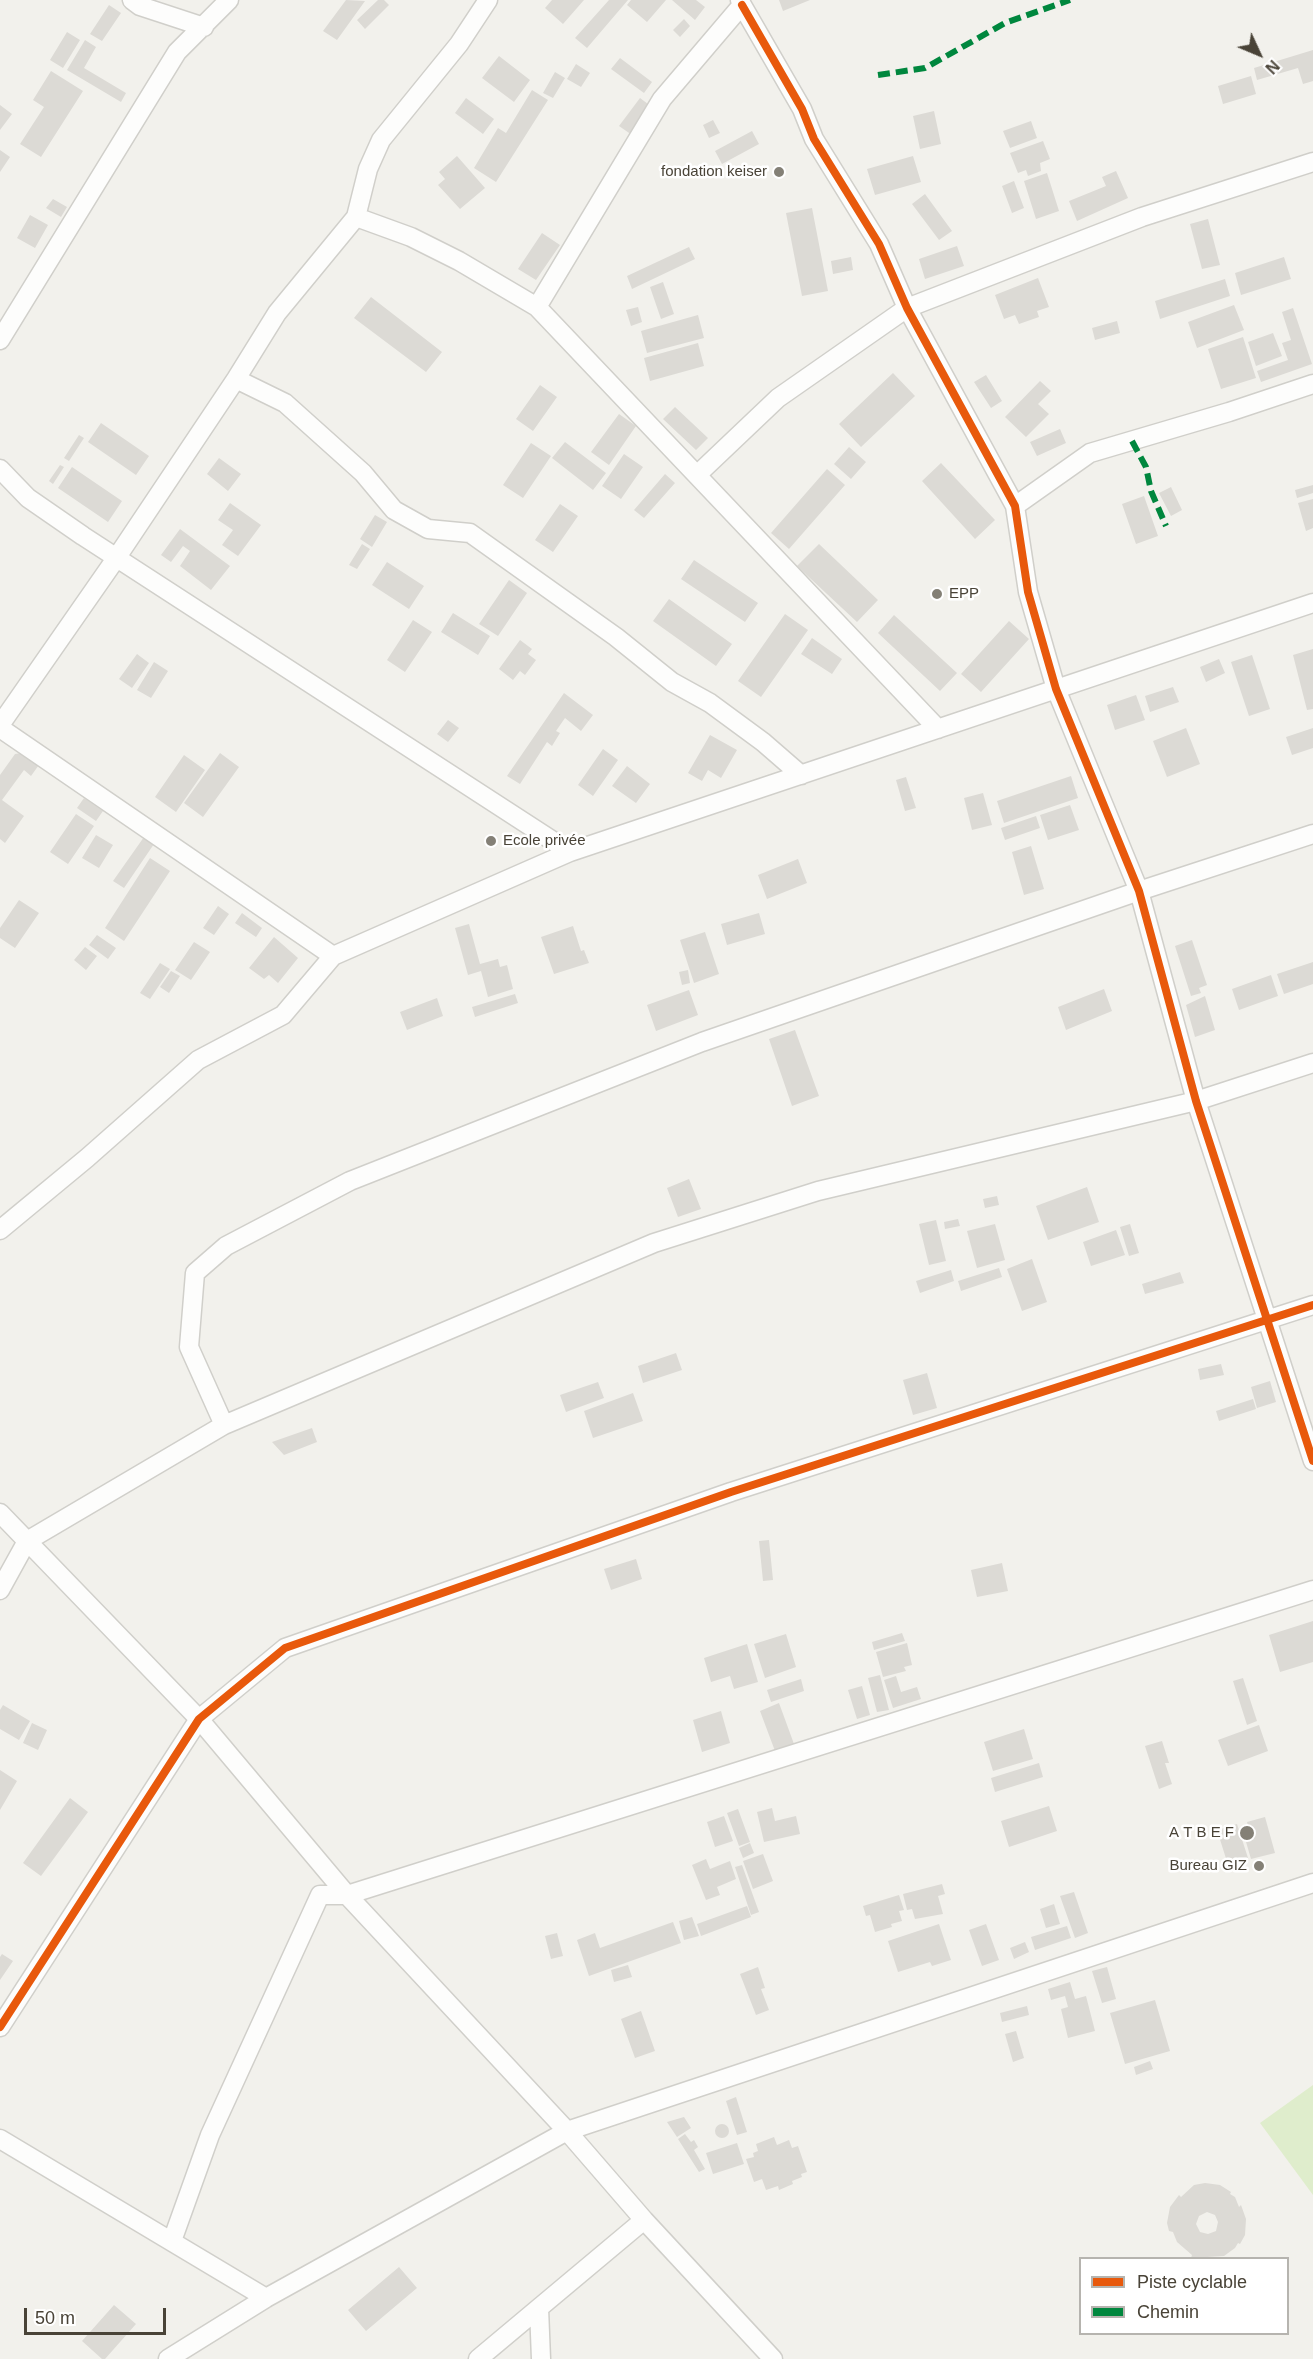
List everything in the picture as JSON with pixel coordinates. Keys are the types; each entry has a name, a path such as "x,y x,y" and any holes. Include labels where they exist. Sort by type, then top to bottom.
{"street":[{"path":"132,0 140,6 204,27"},
{"path":"0,340 177,52 229,0"},
{"path":"333,956 0,727 117,557 236,379 277,313 356,217 369,169 381,141 459,44 488,0"},
{"path":"537,307 662,99 741,3 802,109 814,139 879,244 907,308 1015,506 1028,592 1056,689 1139,891 1196,1101 1313,1461"},
{"path":"698,474 778,398 907,308 1142,217 1313,162"},
{"path":"356,217 411,237 459,261 537,307 938,729"},
{"path":"236,379 285,404 363,473 394,510 429,529 470,533 616,637 672,682 710,703 764,742 801,774"},
{"path":"1015,506 1090,453 1229,412 1313,384"},
{"path":"0,469 28,498 570,852"},
{"path":"0,1230 198,1060 283,1015 333,956 570,852 1313,603"},
{"path":"224,1425 189,1347 195,1273 226,1246 350,1181 680,1050 1139,891 1313,834"},
{"path":"0,1590 27,1541 224,1425 654,1243 818,1191 1196,1101 1313,1063"},
{"path":"0,2027 199,1719 285,1648 731,1492 1313,1305"},
{"path":"0,1513 199,1719 347,1895 567,2131 773,2359"},
{"path":"172,2241 210,2135 320,1895 347,1895 1313,1590"},
{"path":"168,2359 266,2298 567,2131 1313,1883"},
{"path":"0,2139 266,2298"},
{"path":"478,2359 645,2220"},
{"path":"539,2308 541,2359"}],"green space":[{"path":"1313,2085 1313,2195 1260,2123"}],"building":[{"path":"346,0 365,1 337,40 323,31"},
{"path":"378,0 384,0 389,5 365,29 357,20"},
{"path":"552,0 584,0 563,24 545,8"},
{"path":"609,0 628,0 587,48 575,38"},
{"path":"631,0 666,0 647,22 627,5"},
{"path":"672,0 696,0 705,7 695,20"},
{"path":"779,0 810,0 783,11"},
{"path":"109,5 121,13 102,41 90,34"},
{"path":"684,19 690,26 680,37 673,30"},
{"path":"67,32 80,40 63,68 50,60"},
{"path":"85,40 96,47 84,68 126,93 121,102 67,70"},
{"path":"1313,50 1313,81 1303,84 1298,68 1257,80 1254,68"},
{"path":"499,56 530,80 514,102 482,78"},
{"path":"620,58 652,82 644,93 611,69"},
{"path":"576,64 590,73 581,87 567,79"},
{"path":"51,71 83,91 41,157 20,144 44,107 33,100"},
{"path":"555,72 565,78 553,98 543,93"},
{"path":"1251,76 1256,94 1223,104 1218,86"},
{"path":"532,90 548,100 496,182 474,168 498,128 506,133"},
{"path":"466,98 494,119 483,134 455,113"},
{"path":"640,98 652,107 632,135 619,126"},
{"path":"0,105 12,114 0,130"},
{"path":"934,111 941,144 920,149 913,116"},
{"path":"713,120 720,133 709,138 703,125"},
{"path":"1031,121 1037,138 1010,148 1003,131"},
{"path":"752,131 759,144 722,164 715,151"},
{"path":"1043,141 1050,159 1040,163 1041,171 1028,176 1026,170 1018,173 1010,153"},
{"path":"0,150 10,157 0,172"},
{"path":"457,156 485,188 460,209 438,185 445,179 439,172"},
{"path":"913,156 921,182 875,195 867,169"},
{"path":"1116,171 1128,198 1077,221 1069,201 1106,186 1102,177"},
{"path":"1047,173 1059,211 1036,219 1024,181"},
{"path":"1014,181 1024,208 1012,213 1002,186"},
{"path":"925,194 952,231 939,240 912,204"},
{"path":"53,199 67,207 61,217 46,208"},
{"path":"812,208 828,291 802,296 786,213"},
{"path":"30,215 48,225 35,248 17,238"},
{"path":"1208,219 1220,265 1202,269 1190,224"},
{"path":"542,233 560,245 536,280 518,269"},
{"path":"957,246 964,266 925,279 919,259"},
{"path":"689,247 695,259 632,289 627,276"},
{"path":"851,257 853,270 833,274 831,261"},
{"path":"1284,257 1291,279 1241,295 1235,273"},
{"path":"1038,278 1049,307 1037,311 1039,317 1019,324 1015,315 1004,319 995,295"},
{"path":"1225,279 1230,296 1160,319 1155,301"},
{"path":"663,282 674,314 661,319 650,287"},
{"path":"371,297 442,352 426,372 354,318"},
{"path":"1234,305 1244,330 1197,348 1188,322"},
{"path":"638,307 642,322 631,326 626,310"},
{"path":"1293,308 1312,364 1261,382 1257,371 1288,360 1282,343 1291,340 1282,312"},
{"path":"698,315 704,338 647,353 641,331"},
{"path":"1117,321 1120,333 1095,340 1092,328"},
{"path":"1273,333 1282,356 1256,366 1248,342"},
{"path":"1243,337 1256,378 1221,389 1208,349"},
{"path":"698,343 704,366 650,381 644,358"},
{"path":"893,373 915,396 861,447 839,424"},
{"path":"986,375 1002,401 991,408 974,382"},
{"path":"1040,381 1051,391 1038,404 1049,414 1026,437 1005,417"},
{"path":"540,385 557,397 533,431 516,419"},
{"path":"675,407 708,438 696,450 663,419"},
{"path":"619,414 636,426 609,465 591,452"},
{"path":"101,423 149,456 136,475 88,442"},
{"path":"1060,429 1066,443 1037,456 1030,442"},
{"path":"79,435 84,438 69,461 64,458"},
{"path":"565,442 606,473 593,490 552,458"},
{"path":"531,443 551,456 523,498 503,485"},
{"path":"849,447 866,462 851,479 834,464"},
{"path":"624,454 643,467 621,499 602,486"},
{"path":"219,458 241,474 228,491 207,474"},
{"path":"941,463 995,520 975,539 922,481"},
{"path":"60,465 64,467 53,484 49,481"},
{"path":"72,467 122,501 108,522 58,488"},
{"path":"827,469 845,485 789,549 771,533"},
{"path":"665,474 675,483 644,518 634,510"},
{"path":"1313,485 1313,493 1297,498 1295,490"},
{"path":"1171,487 1182,510 1171,516 1159,493"},
{"path":"1144,496 1158,536 1136,544 1122,504"},
{"path":"1313,499 1313,528 1306,531 1298,503"},
{"path":"230,503 261,525 238,556 222,545 233,530 218,520"},
{"path":"560,504 578,516 553,552 535,540"},
{"path":"375,515 387,522 372,547 360,539"},
{"path":"180,529 230,566 211,590 180,566 190,551 183,546 171,562 161,555"},
{"path":"362,544 370,549 357,569 349,565"},
{"path":"819,544 878,600 857,622 797,566"},
{"path":"694,560 758,603 745,622 681,579"},
{"path":"387,562 424,586 409,609 372,585"},
{"path":"509,580 527,593 498,636 479,624"},
{"path":"669,599 732,644 716,666 653,621"},
{"path":"453,613 490,636 478,655 441,632"},
{"path":"785,614 808,630 761,697 738,681"},
{"path":"894,615 957,673 940,691 878,633"},
{"path":"413,620 432,632 405,672 387,660"},
{"path":"1009,621 1029,639 981,692 961,674"},
{"path":"812,638 842,659 832,674 801,654"},
{"path":"520,640 532,649 528,654 536,660 525,675 520,671 513,680 499,669"},
{"path":"1313,649 1313,709 1307,710 1293,655"},
{"path":"137,654 149,663 132,688 119,679"},
{"path":"1252,655 1270,709 1249,716 1231,662"},
{"path":"1219,659 1225,673 1206,682 1200,667"},
{"path":"154,662 168,671 151,698 137,690"},
{"path":"1173,687 1179,702 1150,712 1145,696"},
{"path":"564,693 593,715 581,731 565,718 556,731 560,733 552,746 547,742 520,784 507,776"},
{"path":"1136,695 1145,720 1115,730 1107,705"},
{"path":"448,720 459,728 448,742 437,734"},
{"path":"1186,728 1200,764 1167,777 1153,741"},
{"path":"1313,728 1313,748 1292,755 1286,737"},
{"path":"710,735 737,750 721,778 708,770 702,781 688,773"},
{"path":"603,749 618,760 593,796 578,785"},
{"path":"28,752 41,762 31,776 24,770 2,800 24,816 5,843 0,839 0,775 15,754"},
{"path":"220,753 239,767 203,817 184,803"},
{"path":"184,755 205,770 176,812 155,797"},
{"path":"627,766 650,784 636,803 612,786"},
{"path":"1071,776 1078,798 1004,823 997,801"},
{"path":"906,777 916,808 905,811 896,780"},
{"path":"983,793 992,825 972,830 964,798"},
{"path":"84,798 103,811 96,821 77,808"},
{"path":"1070,805 1079,830 1048,840 1040,815"},
{"path":"76,814 94,826 68,864 50,852"},
{"path":"1036,816 1040,828 1005,840 1001,828"},
{"path":"96,835 113,845 99,868 82,858"},
{"path":"144,837 154,844 124,888 113,881"},
{"path":"1031,846 1044,889 1024,895 1012,852"},
{"path":"150,858 170,871 124,941 105,928"},
{"path":"798,859 807,883 767,899 758,875"},
{"path":"19,900 39,913 15,948 0,938 0,928"},
{"path":"218,906 229,914 214,935 203,928"},
{"path":"242,913 262,928 256,937 235,923"},
{"path":"759,913 765,934 727,945 721,924"},
{"path":"469,924 480,964 498,959 500,967 507,965 513,989 488,997 481,971 468,975 455,928"},
{"path":"573,926 581,951 584,950 589,963 554,974 541,937"},
{"path":"705,932 719,974 694,983 680,940"},
{"path":"97,935 116,948 108,959 89,945"},
{"path":"274,937 298,958 278,983 269,975 264,979 249,968"},
{"path":"1192,940 1207,985 1199,988 1201,993 1191,996 1175,946"},
{"path":"194,942 210,952 191,980 175,970"},
{"path":"85,947 97,956 86,970 74,960"},
{"path":"1313,962 1313,984 1284,994 1277,974"},
{"path":"160,963 170,969 150,999 140,993"},
{"path":"688,970 690,983 682,985 679,972"},
{"path":"171,971 180,976 169,993 160,987"},
{"path":"1271,975 1278,996 1239,1010 1232,989"},
{"path":"1104,989 1112,1011 1066,1030 1058,1007"},
{"path":"689,990 698,1015 656,1031 647,1005"},
{"path":"515,994 518,1003 475,1017 472,1007"},
{"path":"1205,996 1215,1030 1195,1037 1186,1005"},
{"path":"437,998 443,1016 407,1030 400,1012"},
{"path":"795,1030 819,1096 792,1106 769,1039"},
{"path":"689,1179 701,1209 678,1217 667,1188"},
{"path":"1087,1187 1099,1222 1048,1240 1036,1206"},
{"path":"997,1196 999,1205 985,1208 983,1199"},
{"path":"958,1219 960,1226 945,1229 944,1222"},
{"path":"936,1220 946,1261 929,1265 919,1224"},
{"path":"995,1224 1005,1260 977,1268 967,1231"},
{"path":"1130,1224 1139,1253 1129,1256 1120,1227"},
{"path":"1116,1230 1125,1255 1091,1266 1083,1242"},
{"path":"1032,1259 1047,1302 1022,1311 1007,1269"},
{"path":"999,1268 1002,1277 961,1291 958,1281"},
{"path":"951,1270 954,1281 920,1293 916,1281"},
{"path":"1180,1272 1184,1283 1145,1294 1142,1284"},
{"path":"676,1353 682,1370 643,1383 638,1366"},
{"path":"1221,1364 1224,1375 1200,1380 1198,1369"},
{"path":"927,1373 937,1408 913,1415 903,1380"},
{"path":"1270,1381 1276,1402 1257,1408 1251,1387"},
{"path":"598,1382 604,1398 566,1412 560,1395"},
{"path":"633,1393 643,1421 593,1438 584,1411"},
{"path":"1253,1399 1256,1409 1219,1421 1216,1411"},
{"path":"312,1428 317,1442 284,1455 272,1442"},
{"path":"769,1540 773,1580 763,1581 759,1541"},
{"path":"636,1559 642,1579 611,1590 604,1569"},
{"path":"1002,1563 1008,1591 977,1597 971,1570"},
{"path":"1313,1621 1313,1662 1280,1672 1269,1635"},
{"path":"902,1633 905,1641 874,1650 872,1642"},
{"path":"786,1634 796,1667 765,1678 754,1644"},
{"path":"907,1643 912,1665 904,1667 906,1671 883,1677 876,1652"},
{"path":"747,1644 758,1682 734,1689 730,1676 711,1682 704,1658"},
{"path":"880,1675 889,1710 877,1712 868,1678"},
{"path":"896,1676 901,1692 917,1687 921,1699 893,1708 884,1680"},
{"path":"1243,1678 1257,1721 1247,1725 1233,1681"},
{"path":"801,1679 804,1691 771,1702 767,1690"},
{"path":"862,1686 870,1715 857,1719 848,1690"},
{"path":"779,1703 794,1744 775,1751 760,1711"},
{"path":"3,1705 30,1721 19,1740 0,1729 0,1710"},
{"path":"721,1711 730,1743 702,1752 693,1720"},
{"path":"32,1723 47,1730 38,1750 23,1743"},
{"path":"1259,1725 1268,1751 1228,1766 1218,1740"},
{"path":"1024,1729 1033,1759 993,1771 984,1742"},
{"path":"1162,1741 1169,1763 1165,1763 1172,1784 1159,1789 1145,1746"},
{"path":"1039,1763 1043,1777 995,1792 991,1778"},
{"path":"0,1770 17,1781 0,1810"},
{"path":"70,1798 88,1812 41,1876 23,1863"},
{"path":"1049,1806 1057,1831 1009,1847 1001,1821"},
{"path":"772,1808 775,1821 796,1816 800,1834 764,1842 757,1812"},
{"path":"738,1809 750,1842 739,1846 727,1813"},
{"path":"724,1816 733,1841 715,1847 707,1822"},
{"path":"1265,1817 1275,1853 1251,1859 1244,1835 1250,1833 1247,1822"},
{"path":"1237,1824 1249,1861 1229,1868 1217,1830"},
{"path":"750,1843 754,1853 743,1858 739,1848"},
{"path":"763,1854 773,1881 753,1889 743,1861"},
{"path":"706,1859 710,1869 730,1861 736,1879 717,1887 720,1895 706,1900 692,1865"},
{"path":"742,1865 759,1912 751,1915 735,1867"},
{"path":"942,1884 945,1894 938,1896 943,1914 915,1919 912,1909 907,1910 903,1894"},
{"path":"1074,1892 1088,1933 1075,1938 1060,1896"},
{"path":"899,1895 904,1910 899,1911 902,1921 875,1932 870,1915 866,1916 863,1906"},
{"path":"1054,1904 1060,1924 1046,1928 1040,1909"},
{"path":"747,1906 751,1917 701,1936 697,1924"},
{"path":"692,1917 699,1936 684,1940 679,1921"},
{"path":"673,1922 681,1943 589,1976 577,1940 595,1933 600,1948"},
{"path":"939,1924 951,1960 932,1966 930,1962 898,1972 888,1941"},
{"path":"986,1924 999,1960 982,1966 969,1930"},
{"path":"1067,1926 1071,1938 1035,1950 1031,1937"},
{"path":"557,1933 563,1956 551,1959 545,1936"},
{"path":"1025,1942 1029,1952 1014,1959 1010,1948"},
{"path":"2,1954 13,1961 0,1980 0,1957"},
{"path":"628,1965 632,1977 614,1982 611,1970"},
{"path":"758,1967 765,1988 761,1989 769,2010 756,2015 740,1974"},
{"path":"1107,1967 1116,1999 1102,2003 1092,1971"},
{"path":"1070,1982 1075,1999 1086,1996 1095,2031 1068,2038 1061,2009 1068,2007 1065,1996 1051,2000 1048,1989"},
{"path":"1155,2000 1170,2051 1125,2064 1110,2013"},
{"path":"1027,2006 1029,2015 1002,2022 1000,2013"},
{"path":"641,2011 655,2051 635,2058 621,2019"},
{"path":"1016,2031 1024,2058 1013,2062 1005,2034"},
{"path":"1150,2061 1153,2069 1136,2075 1134,2067"},
{"path":"736,2097 747,2132 737,2135 726,2101"},
{"path":"684,2117 691,2128 677,2137 667,2122"},
{"path":"719,2124 725,2124 729,2131 725,2138 719,2138 715,2134 715,2128"},
{"path":"685,2134 691,2142 694,2140 698,2147 694,2150 705,2169 699,2172 678,2139"},
{"path":"774,2137 777,2145 789,2140 792,2148 798,2146 807,2172 792,2181 793,2184 779,2190 778,2186 766,2190 762,2179 754,2182 746,2159 754,2157 753,2153 758,2151 756,2144"},
{"path":"737,2143 744,2164 713,2174 706,2153"},
{"path":"1205,2183 1220,2185 1231,2192 1230,2194 1235,2197 1239,2207 1241,2205 1246,2219 1245,2235 1240,2244 1238,2243 1224,2256 1191,2257 1192,2255 1177,2242 1173,2232 1169,2231 1167,2223 1170,2207 1179,2195 1181,2197 1194,2185","holes":["1207,2212 1215,2215 1218,2222 1216,2231 1208,2234 1200,2232 1196,2224 1199,2216"]},
{"path":"399,2267 417,2288 366,2331 348,2310"},
{"path":"114,2305 136,2324 105,2359 102,2359 82,2341"}],"marked path":[{"path":"878,75 925,68 1005,23 1070,0"},
{"path":"1132,441 1146,467 1151,491 1166,526"}],"cycle path":[{"path":"742,5 802,109 814,139 879,244 907,308 1015,506 1028,592 1056,689 1139,891 1196,1101 1313,1461"},
{"path":"0,2027 199,1719 285,1648 731,1492 1313,1305"}],"place":[{"name":"fondation keiser","path":"779,172"},
{"name":"EPP","path":"937,594"},
{"name":"Ecole privée","path":"491,841"},
{"name":"A T B E F","path":"1247,1833"},
{"name":"Bureau GIZ","path":"1259,1866"}]}
